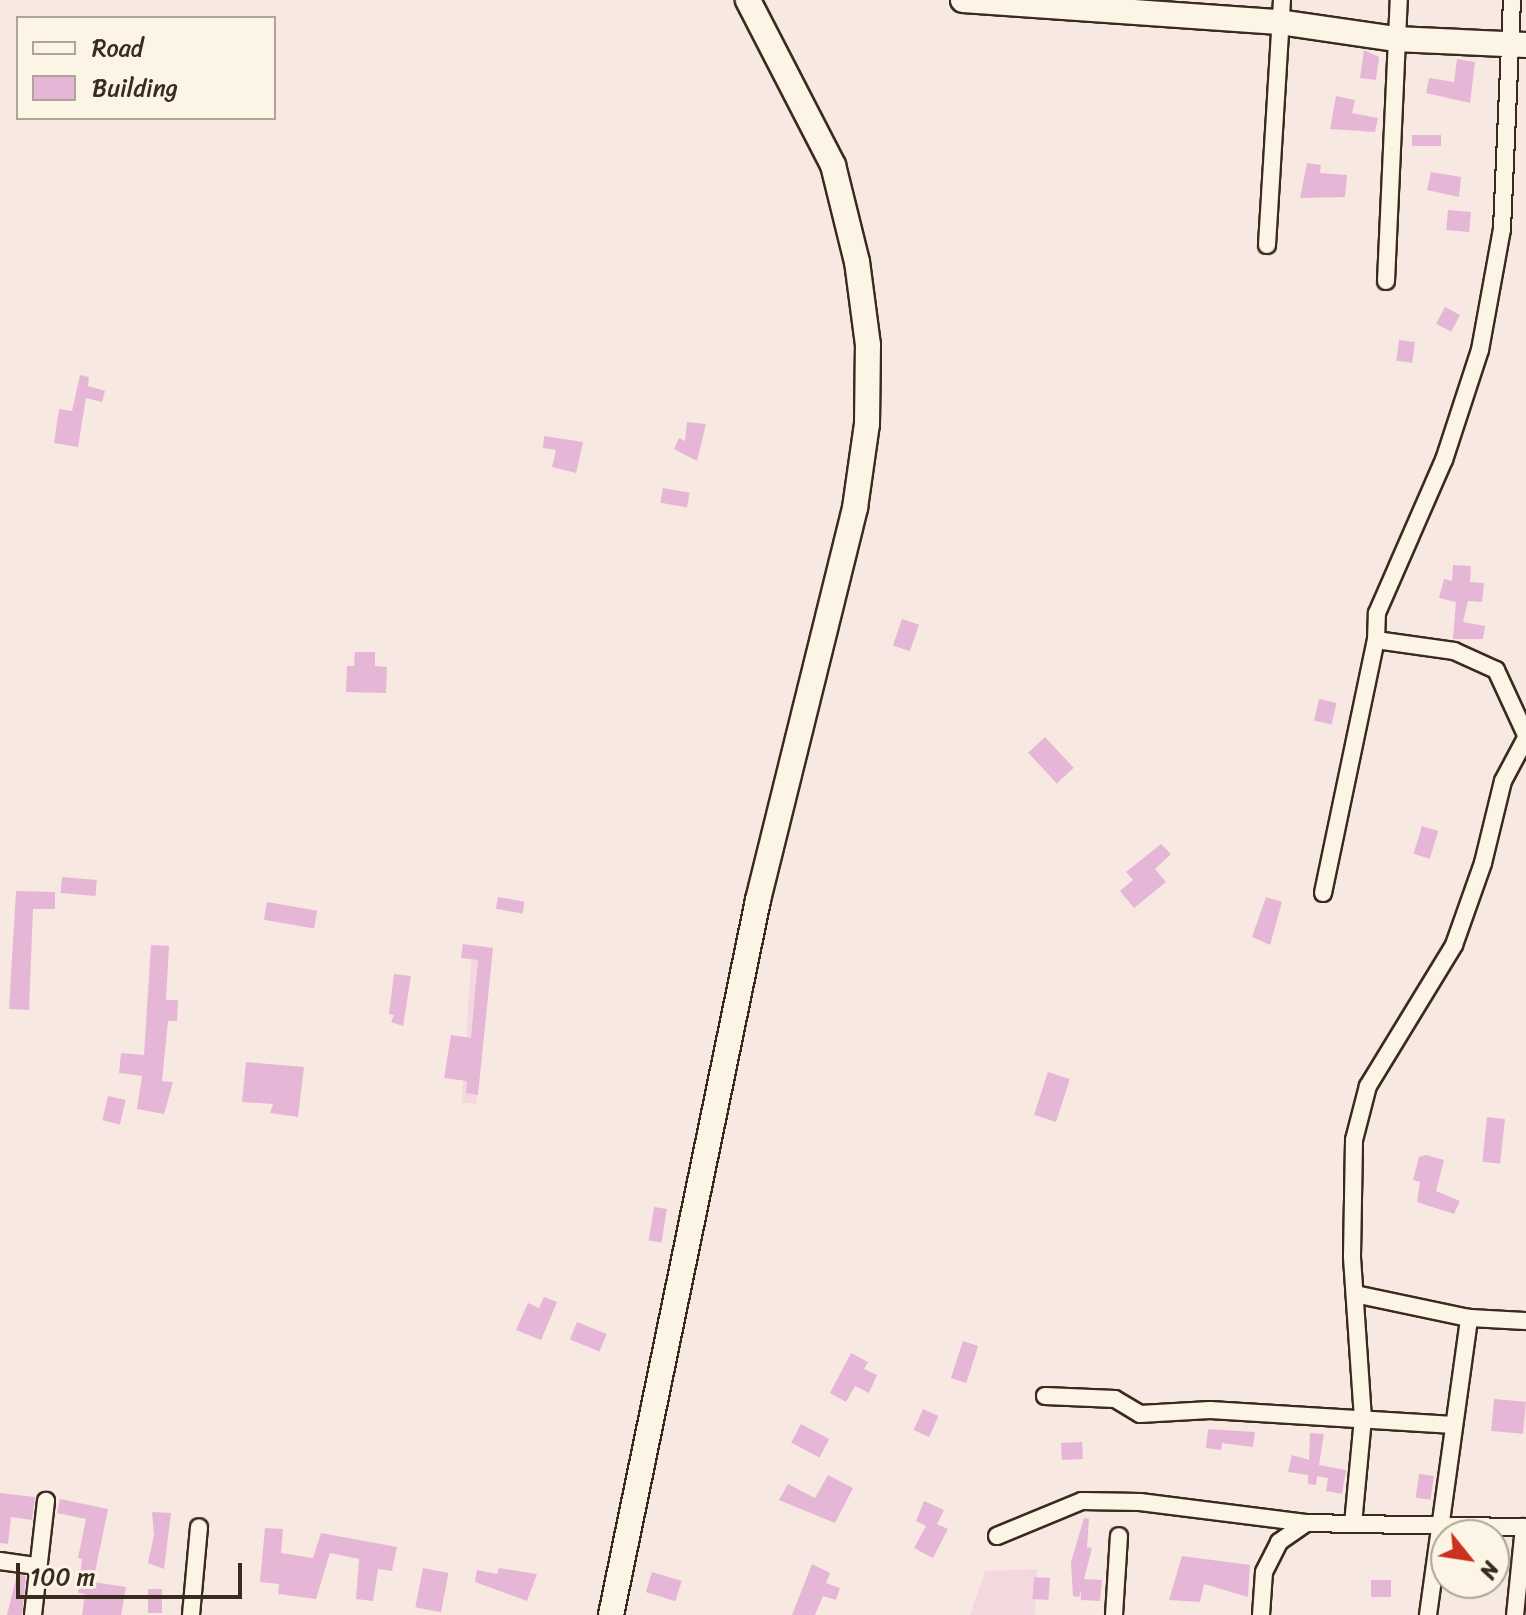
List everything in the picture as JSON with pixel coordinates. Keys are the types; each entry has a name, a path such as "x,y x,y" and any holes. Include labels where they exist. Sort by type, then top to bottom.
{"main road":[{"path":"611,1615 758,900 855,508 867,424 868,345 857,262 833,165 748,0"},
{"path":"963,0 1281,11 1395,39 1517,44"}],"street":[{"path":"1386,281 1399,0"},
{"path":"1323,893 1376,640 1377,613 1444,460 1480,350 1502,229 1517,44 1512,0"},
{"path":"1267,245 1281,11"},
{"path":"1353,1524 1363,1419 1355,1294 1354,1140 1368,1086 1454,945 1483,863 1503,781 1526,736 1496,670 1454,651 1376,640"},
{"path":"1355,1294 1469,1318 1526,1321"},
{"path":"1441,1519 1469,1318"},
{"path":"1045,1396 1115,1399 1140,1414 1210,1410 1454,1425"},
{"path":"33,1615 46,1501"},
{"path":"997,1536 1082,1501 1140,1502 1306,1523 1430,1526"},
{"path":"1261,1615 1258,1596 1264,1572 1279,1542 1306,1523"},
{"path":"191,1615 199,1527"},
{"path":"1515,1615 1525,1527"},
{"path":"1114,1615 1119,1536"},
{"path":"0,1561 37,1566"}],"shaded area":[{"path":"472,951 487,952 476,1104 461,1103"},
{"path":"1037,1569 1035,1615 970,1615 985,1571"}],"building":[{"path":"1364,50 1379,57 1376,80 1360,78"},
{"path":"1457,59 1475,62 1470,103 1426,93 1429,78 1454,82"},
{"path":"1336,96 1355,100 1352,113 1378,118 1375,132 1330,129"},
{"path":"1412,135 1441,135 1441,146 1412,146"},
{"path":"1307,163 1321,165 1320,173 1347,175 1345,197 1300,198"},
{"path":"1431,172 1461,177 1459,197 1427,190"},
{"path":"1448,210 1471,212 1469,232 1446,230"},
{"path":"1445,307 1460,315 1451,332 1436,324"},
{"path":"1399,340 1415,342 1412,363 1396,361"},
{"path":"80,375 89,377 88,386 105,391 102,402 86,398 78,447 54,443 59,409 72,411"},
{"path":"687,422 706,424 697,461 674,449 679,438 685,441"},
{"path":"544,436 583,442 576,473 552,467 556,450 543,448"},
{"path":"663,488 690,493 687,507 660,503"},
{"path":"1453,565 1471,566 1470,582 1484,583 1482,602 1468,601 1463,622 1485,626 1483,639 1453,639 1456,602 1439,598 1444,579 1452,581"},
{"path":"902,619 919,625 910,651 893,645"},
{"path":"355,652 375,652 375,666 387,667 386,693 346,692 347,666 354,666"},
{"path":"1319,699 1337,703 1332,724 1314,720"},
{"path":"1045,737 1074,768 1057,783 1028,753"},
{"path":"1422,826 1438,831 1430,859 1414,854"},
{"path":"1161,844 1171,854 1155,869 1166,882 1134,908 1120,891 1133,880 1126,872"},
{"path":"62,877 97,880 95,896 61,893"},
{"path":"16,891 55,892 55,909 33,909 29,1010 9,1009"},
{"path":"498,897 525,902 523,914 496,909"},
{"path":"1266,897 1282,902 1270,945 1252,937"},
{"path":"267,902 317,911 314,929 264,920"},
{"path":"463,944 493,948 478,1095 466,1093 467,1081 444,1078 451,1035 471,1038 478,960 461,958"},
{"path":"151,945 169,946 166,1000 178,1000 177,1021 168,1021 162,1081 173,1082 164,1114 137,1109 142,1076 119,1073 121,1053 144,1055"},
{"path":"394,974 411,976 403,1026 391,1022 394,1015 389,1014"},
{"path":"246,1062 304,1067 298,1117 270,1113 273,1104 242,1102"},
{"path":"1048,1072 1070,1079 1056,1122 1034,1115"},
{"path":"108,1096 126,1100 120,1124 102,1120"},
{"path":"1487,1117 1505,1119 1500,1164 1482,1162"},
{"path":"1426,1155 1444,1160 1436,1191 1460,1201 1454,1214 1417,1202 1420,1182 1413,1180 1419,1157"},
{"path":"654,1207 667,1209 662,1243 649,1241"},
{"path":"544,1297 557,1302 541,1340 516,1330 528,1303 539,1308"},
{"path":"577,1322 607,1334 600,1352 570,1340"},
{"path":"963,1341 978,1346 966,1383 951,1378"},
{"path":"851,1353 868,1362 864,1369 877,1375 869,1393 855,1386 846,1402 830,1393"},
{"path":"1494,1399 1526,1402 1523,1434 1491,1431"},
{"path":"923,1409 939,1416 929,1437 914,1430"},
{"path":"801,1424 829,1439 819,1458 791,1443"},
{"path":"1208,1429 1255,1432 1253,1447 1222,1443 1221,1450 1206,1448"},
{"path":"1310,1433 1324,1434 1319,1465 1346,1470 1342,1494 1326,1491 1328,1478 1317,1476 1316,1485 1308,1484 1308,1475 1288,1472 1292,1455 1309,1460"},
{"path":"1082,1442 1083,1459 1062,1460 1061,1443"},
{"path":"1419,1474 1434,1476 1431,1500 1416,1498"},
{"path":"828,1475 853,1488 835,1523 779,1500 788,1484 815,1498"},
{"path":"0,1493 35,1497 32,1520 11,1517 8,1544 0,1543"},
{"path":"60,1499 108,1509 93,1582 126,1587 121,1615 82,1615 85,1594 78,1593 82,1559 78,1558 86,1519 57,1513"},
{"path":"924,1501 944,1510 937,1524 948,1529 933,1558 914,1548 926,1526 916,1521"},
{"path":"152,1512 171,1513 164,1569 148,1563 154,1535"},
{"path":"1084,1518 1089,1519 1087,1547 1092,1548 1084,1579 1102,1580 1100,1601 1081,1600 1081,1591 1079,1597 1073,1596 1071,1562"},
{"path":"265,1528 283,1529 281,1553 313,1558 321,1533 397,1547 392,1571 378,1569 373,1601 356,1599 359,1559 330,1553 316,1599 278,1594 279,1584 260,1582"},
{"path":"1182,1556 1250,1565 1248,1597 1204,1584 1200,1602 1169,1600"},
{"path":"812,1564 830,1573 826,1583 840,1588 836,1600 823,1596 815,1615 792,1615"},
{"path":"423,1568 449,1573 441,1612 415,1607"},
{"path":"499,1568 537,1574 527,1601 475,1582 477,1570 497,1574"},
{"path":"652,1572 682,1581 676,1601 646,1592"},
{"path":"17,1574 26,1576 22,1615 7,1615"},
{"path":"1034,1577 1050,1578 1048,1600 1032,1599"},
{"path":"1371,1580 1391,1580 1391,1597 1371,1597"},
{"path":"148,1589 162,1589 162,1613 148,1613"}]}
